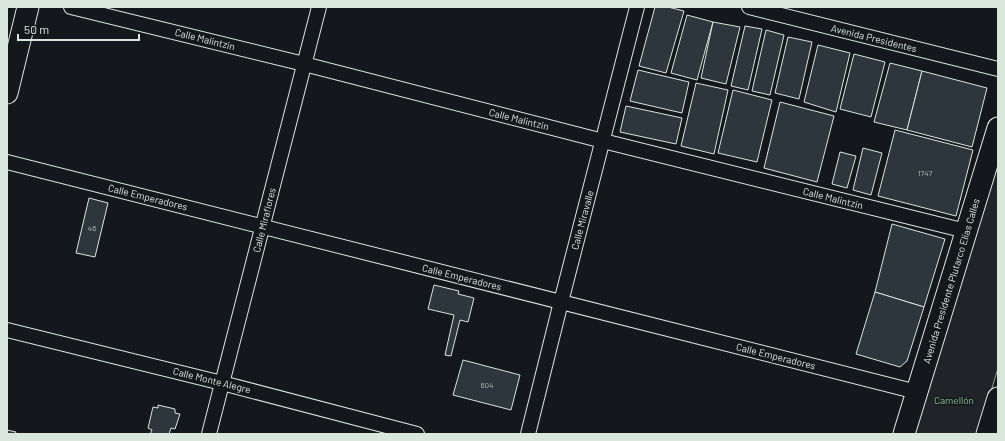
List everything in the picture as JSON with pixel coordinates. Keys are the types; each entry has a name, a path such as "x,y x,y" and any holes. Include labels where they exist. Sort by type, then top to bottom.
{"main road":[{"path":"7,93 28,7"},
{"name":"Avenida Presidente Plutarco Elías Calles","path":"904,434 998,128"},
{"path":"987,434 996,409"}],"street":[{"name":"Calle Malintzin","path":"71,7 304,64 603,141 966,231"},
{"name":"Calle Miraflores","path":"209,434 319,7"},
{"name":"Calle Miravalle","path":"528,434 637,7"},
{"name":"Avenida Presidentes","path":"749,7 998,69"},
{"name":"Calle Emperadores","path":"7,162 917,392"},
{"name":"Calle Monte Alegre","path":"7,330 222,383 417,434"}],"green space":[{"name":"Camellón","path":"998,146 998,368 978,434 909,434"}],"building":[{"path":"655,7 668,7 684,11 666,73 639,66"},
{"path":"687,15 713,22 697,80 671,73"},
{"path":"713,22 740,27 726,84 701,78"},
{"path":"745,26 762,29 748,90 731,86"},
{"path":"766,30 784,35 770,95 752,91"},
{"path":"788,37 812,42 799,99 775,93"},
{"path":"818,45 850,53 836,112 804,102"},
{"path":"854,54 885,62 871,117 840,109"},
{"path":"890,63 922,71 907,130 874,122"},
{"path":"638,70 689,82 682,113 630,101"},
{"path":"922,71 987,88 972,147 907,130"},
{"path":"696,83 728,90 714,154 681,146"},
{"path":"733,90 772,100 757,162 718,153"},
{"path":"780,102 834,116 817,182 764,168"},
{"path":"626,106 682,118 676,144 620,132"},
{"path":"895,130 973,150 956,216 878,196"},
{"path":"863,148 882,153 871,195 853,190"},
{"path":"840,152 856,156 847,188 832,184"},
{"path":"89,198 108,203 95,257 76,253"},
{"path":"892,224 945,239 924,307 875,292"},
{"path":"434,285 459,291 458,294 474,298 468,322 460,320 451,356 445,355 454,315 428,309"},
{"path":"875,292 924,307 907,361 900,367 856,354"},
{"path":"463,360 520,375 511,410 453,395"},
{"path":"158,405 175,409 175,413 180,414 175,429 171,428 169,434 150,434 152,430 148,428 153,407 158,408"},
{"path":"7,430 16,432 15,434 7,434"}]}
